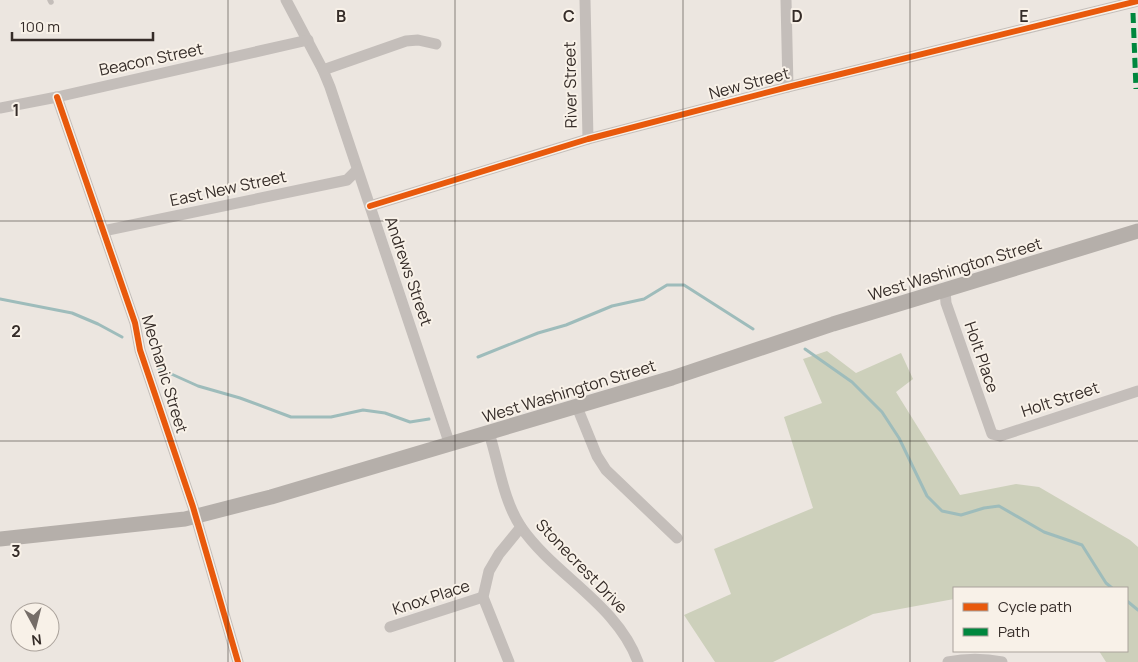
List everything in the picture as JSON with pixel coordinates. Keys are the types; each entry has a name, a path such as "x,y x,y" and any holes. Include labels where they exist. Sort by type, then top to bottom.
{"main road":[{"name":"West Washington Street","path":"0,539 196,517 271,497 489,434 672,378 833,324 1138,231"}],"street":[{"name":"Andrews Street","path":"286,0 323,70 450,445"},
{"name":"River Street","path":"585,0 588,139"},
{"path":"786,0 788,87"},
{"name":"New Street","path":"370,206 588,139 788,87 1138,1"},
{"name":"Beacon Street","path":"0,108 298,44 308,40"},
{"path":"323,70 406,41 418,40 436,44"},
{"name":"Mechanic Street","path":"57,97 102,232 135,323 140,350 196,517 238,662"},
{"name":"East New Street","path":"102,232 348,180 357,170"},
{"name":"Holt Place","path":"945,290 946,303 992,434"},
{"name":"Holt Street","path":"992,434 1000,436 1138,391"},
{"path":"577,407 597,456 606,470 677,538"},
{"name":"Stonecrest Drive","path":"489,434 508,499 514,516 521,527 532,542 616,623 630,644 638,662"},
{"path":"508,662 482,597 489,571 499,554 521,527"},
{"name":"Knox Place","path":"390,627 482,597"},
{"path":"948,662 983,658 1002,662"}],"green space":[{"path":"827,351 856,373 901,353 913,379 896,392 960,495 1016,484 1039,487 1130,540 1138,547 1138,662 1106,662 1100,652 1128,652 1128,587 953,587 953,599 873,614 773,662 715,662 684,615 731,594 714,549 813,508 784,417 822,403 803,359"}],"waterway":[{"path":"478,357 612,306 644,299 667,285 684,285 753,329"},
{"path":"0,299 72,313 122,337"},
{"path":"805,349 852,382 882,412 899,438 927,496 942,511 961,515 984,508 999,506 1044,532 1082,545 1106,583 1111,587"},
{"path":"158,368 198,386 240,398 291,417 331,417 363,410 385,413 410,422 429,419"},
{"path":"1128,602 1138,610"}],"marked path":[{"path":"1133,13 1136,89"}],"cycle path":[{"path":"370,206 588,139 788,87 1138,1"},
{"path":"57,97 135,323 140,350 193,507 238,662"}]}
